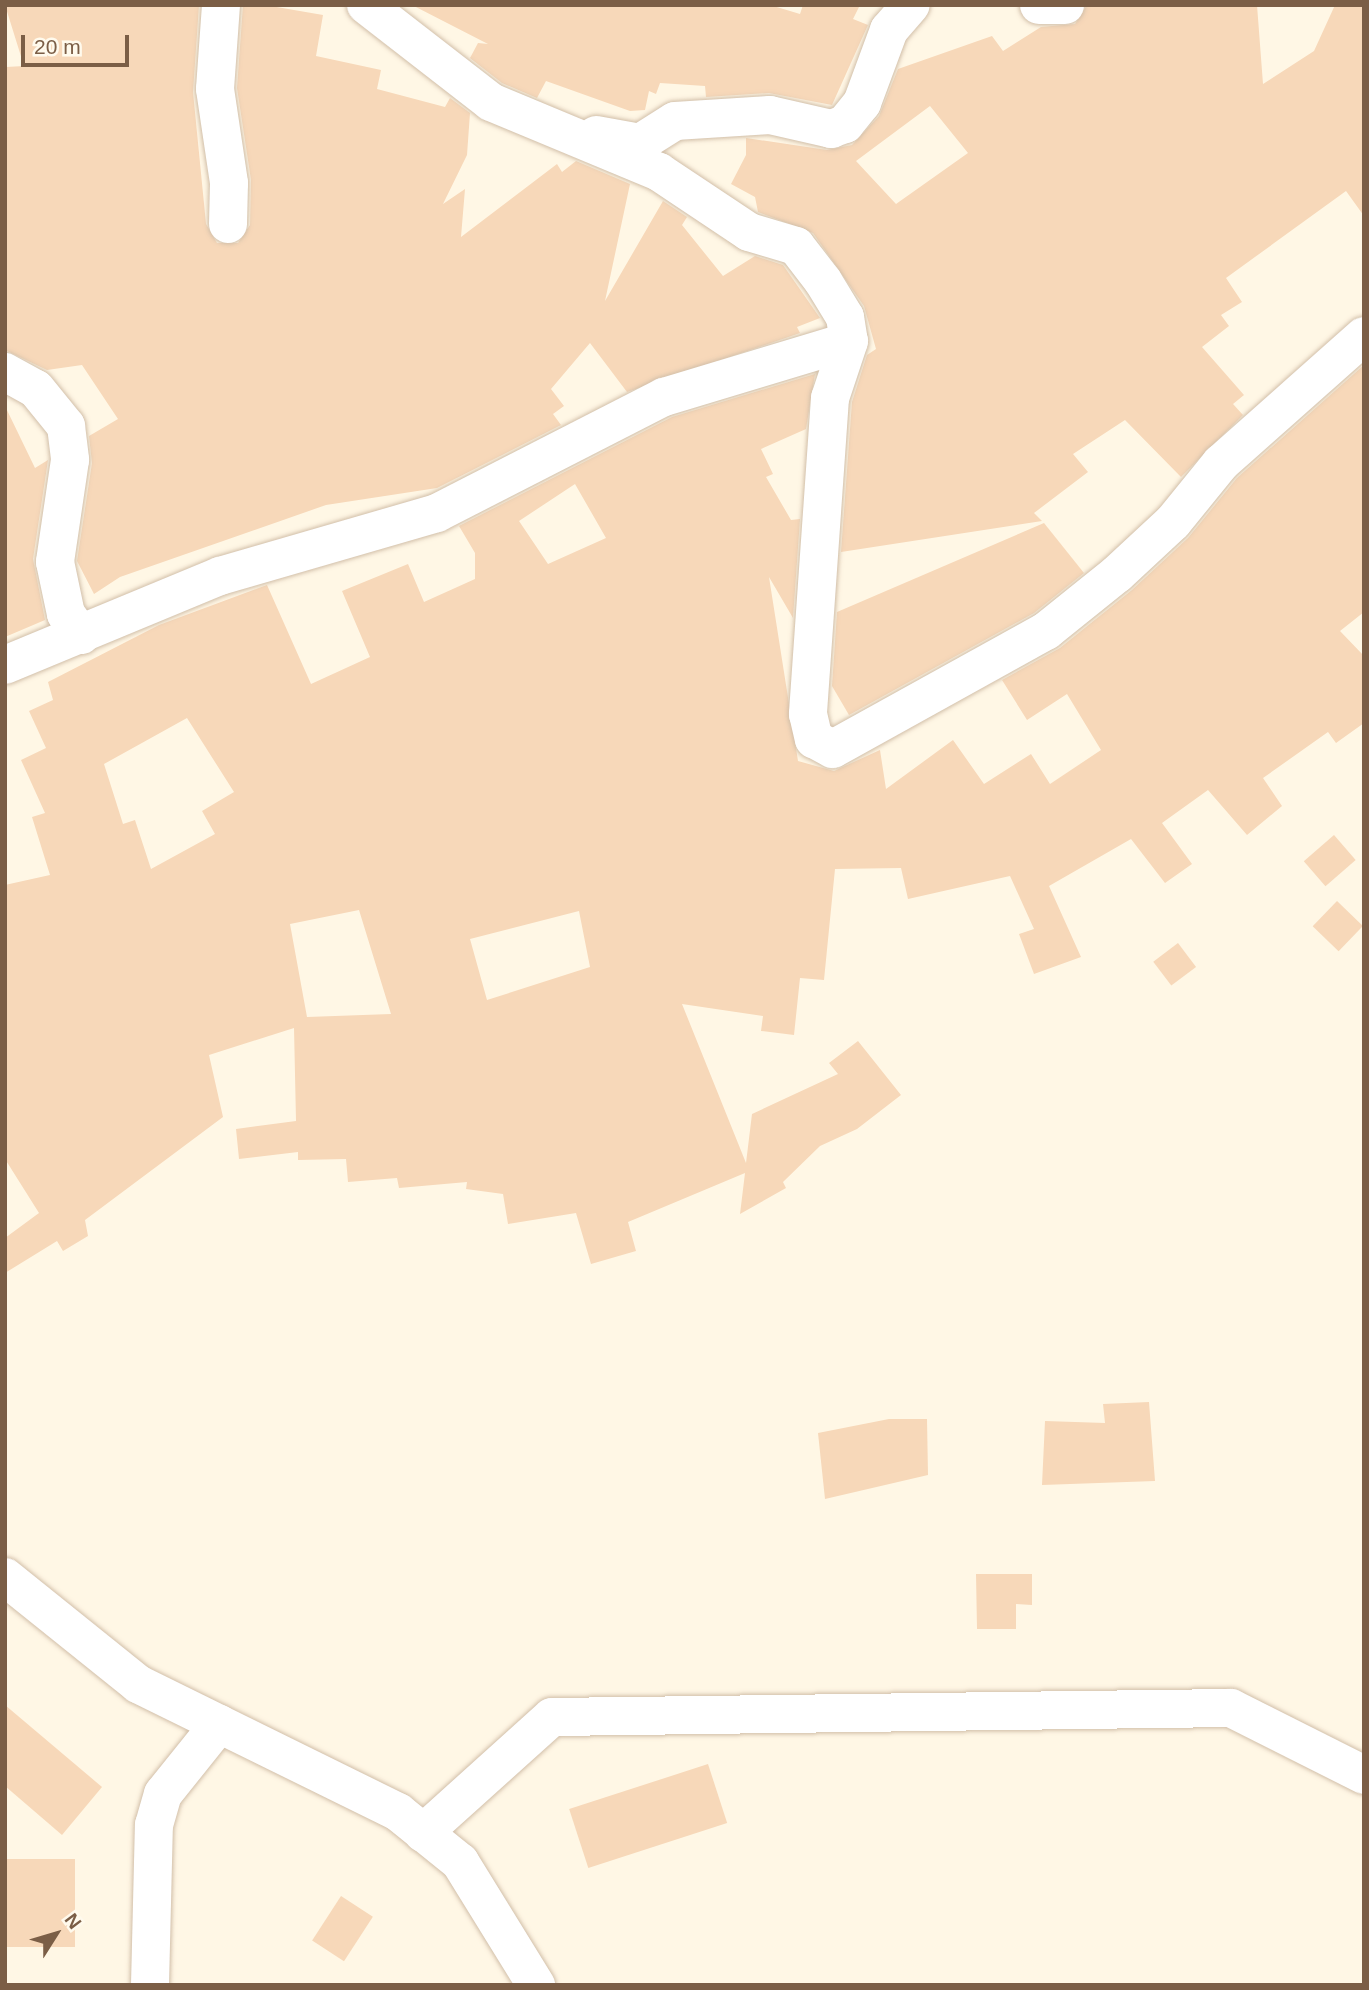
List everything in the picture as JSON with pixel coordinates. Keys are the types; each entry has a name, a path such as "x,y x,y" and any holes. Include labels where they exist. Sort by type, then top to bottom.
{"street":[{"path":"221,5 215,89 229,183 228,225"},
{"path":"366,5 491,102 659,172 749,232 796,246 845,317 849,341 830,398 808,714 814,739 833,749 1046,631 1117,574 1173,522 1221,463 1364,337"},
{"path":"560,129 640,143 675,121 770,115 831,129 845,124 862,103 888,30 911,5"},
{"path":"1039,5 1066,5"},
{"path":"5,665 220,576 438,513 664,397 849,341"},
{"path":"5,372 36,389 66,426 70,460 55,562 66,614 81,635"},
{"path":"5,1577 138,1684 398,1812 460,1862 531,1982"},
{"path":"424,1833 552,1717 1231,1708 1364,1775"},
{"path":"150,1985 154,1825 163,1794 219,1724"}],"building":[{"path":"5,5 199,5 193,92 206,224 217,243 238,243 250,225 251,180 237,88 243,5 265,5 323,15 316,56 381,70 377,89 445,107 450,98 470,113 467,155 443,204 465,189 461,237 557,164 562,172 576,161 630,184 605,301 663,201 687,217 682,225 723,276 755,256 783,265 820,318 797,327 800,333 627,392 590,343 551,389 564,406 553,414 561,425 437,488 326,505 120,577 94,594 77,561 92,463 89,436 118,419 82,365 47,370 5,350 6,67 24,66"},
{"path":"412,5 770,5 800,14 803,5 860,5 853,19 868,25 832,105 769,93 706,97 705,86 660,83 656,94 649,91 645,110 630,111 546,81 537,98 502,83 470,58 478,43 488,44"},
{"path":"1087,5 1257,5 1263,84 1314,51 1335,5 1364,5 1364,216 1346,191 1226,278 1242,302 1221,315 1229,326 1202,347 1244,395 1233,404 1243,415 1181,477 1125,420 1073,454 1088,472 1034,513 1042,521 841,552 852,402 867,355 876,349 864,306 813,233 758,212 755,197 731,184 746,155 746,138 827,150 852,145 879,116 898,69 992,36 1003,51 1041,27 1075,24","holes":["930,106 968,153 896,204 856,161"]},
{"path":"1364,365 1364,612 1340,631 1364,656 1364,723 1336,743 1328,732 1263,778 1282,806 1247,835 1208,790 1162,823 1192,864 1165,883 1131,839 1049,886 1081,957 1034,974 1019,934 1034,929 1010,876 908,899 901,868 835,869 824,980 800,978 794,1035 761,1031 763,1016 682,1004 746,1163 752,1114 838,1074 829,1063 858,1041 901,1095 857,1129 820,1146 783,1182 786,1188 740,1214 745,1173 628,1222 636,1251 591,1264 576,1213 508,1224 503,1194 466,1189 467,1182 399,1188 397,1178 348,1182 346,1159 298,1160 298,1152 239,1159 236,1129 296,1121 294,1028 209,1055 223,1117 85,1220 88,1236 63,1251 57,1241 5,1273 5,1238 39,1213 5,1159 5,885 50,875 32,817 45,813 21,760 46,748 29,711 53,700 48,682 159,625 267,585 311,684 370,657 342,591 408,564 424,602 475,579 475,553 459,526 672,417 815,374 806,429 761,449 773,474 766,477 791,520 800,519 793,618 769,577 798,761 834,771 880,750 886,789 953,740 984,784 1031,754 1050,784 1101,750 1067,694 1027,720 1002,680 1060,648 1132,590 1188,538 1237,478","holes":["575,484 606,538 548,564 519,521","187,718 234,792 202,811 215,834 151,869 135,820 123,824 104,764","359,910 391,1014 307,1017 290,924","579,911 590,967 487,1000 470,939"]},
{"path":"5,406 35,468 48,460 33,559 45,620 5,637"},
{"path":"1044,523 1084,573 1034,613 849,715 832,686 837,612"},
{"path":"1334,835 1356,860 1325,886 1304,861"},
{"path":"1337,901 1363,926 1339,951 1313,926"},
{"path":"1178,943 1196,967 1171,986 1153,962"},
{"path":"1149,1402 1155,1481 1042,1485 1045,1421 1105,1423 1103,1404"},
{"path":"889,1419 927,1419 928,1475 825,1499 818,1433"},
{"path":"976,1574 1032,1574 1032,1605 1016,1604 1016,1629 977,1629"},
{"path":"5,1705 102,1787 62,1835 5,1786"},
{"path":"708,1764 727,1823 588,1868 569,1809"},
{"path":"5,1859 75,1859 75,1947 5,1947"},
{"path":"341,1896 373,1917 344,1961 312,1940"}]}
